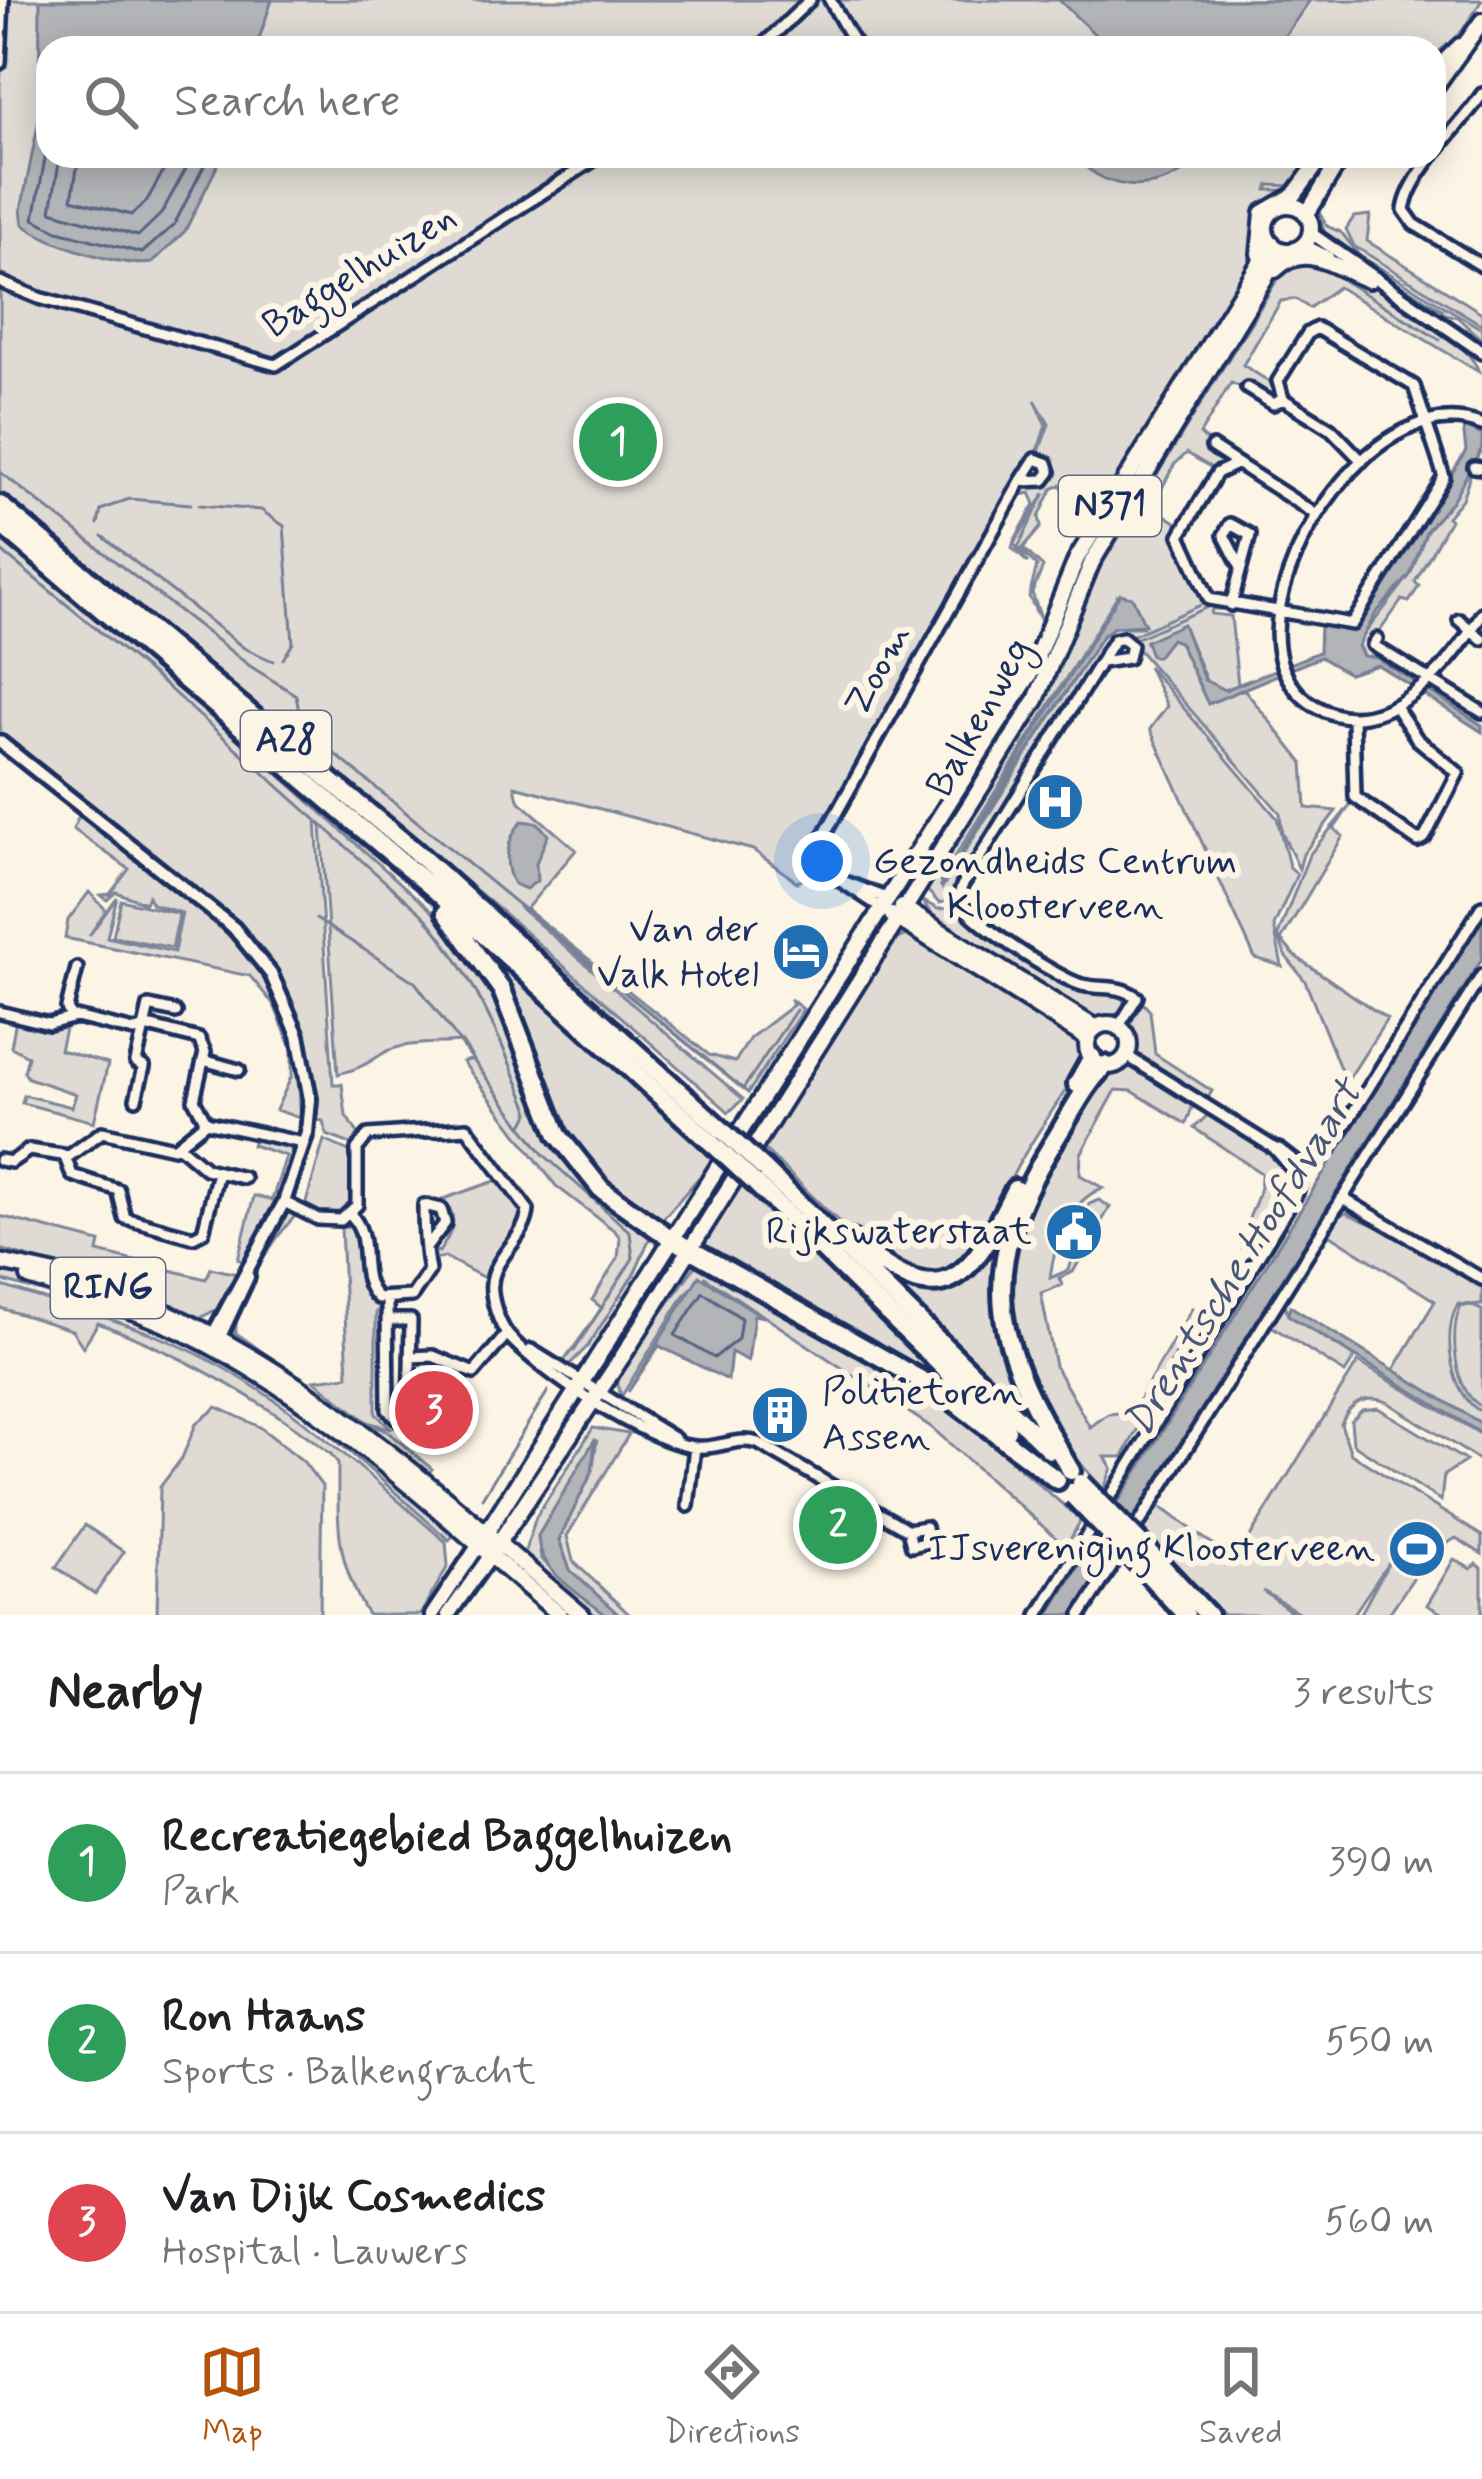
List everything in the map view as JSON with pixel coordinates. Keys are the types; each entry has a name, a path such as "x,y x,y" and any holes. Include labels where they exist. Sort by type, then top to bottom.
{"highway":[{"name":"A28","path":"0,505 417,854 760,1176 1070,1483"},
{"name":"A28","path":"0,524 422,878 720,1139"},
{"name":"A28","path":"422,878 502,990 542,1102 568,1150 616,1202 673,1240 921,1379 1070,1483"},
{"name":"A28","path":"760,1176 895,1273 917,1282 955,1277 985,1252 1095,1047"},
{"name":"A28","path":"1070,1483 1010,1355 1002,1285 1020,1203 1095,1047"},
{"name":"A28","path":"797,1202 1137,1551 1208,1615"},
{"name":"A28","path":"1137,1551 1186,1615"}],"main road":[{"path":"1446,59 1482,20"},
{"path":"1446,71 1482,20"},
{"name":"Balkenweg","path":"1232,307 1261,249 1264,213 1294,195 1315,168"},
{"name":"Balkenweg","path":"1292,205 1316,168"},
{"path":"1277,246 1307,239 1307,214 1335,168"},
{"path":"1292,205 1307,214"},
{"name":"N371","path":"1277,246 1268,218 1282,206 1292,205"},
{"name":"Balkenweg","path":"448,1615 581,1384 1035,666 1077,558 1232,307 1277,246"},
{"name":"Balkenweg","path":"432,1615 597,1396 1036,700 1084,576 1251,303 1277,246"},
{"path":"1251,303 1280,265 1294,257 1317,257 1374,282"},
{"path":"886,904 1095,1047 1126,1056 1128,1036 1119,1026 1095,1047"},
{"name":"RING","path":"0,1264 214,1339 582,1615"},
{"name":"RING","path":"488,1545 560,1615"}],"street":[{"path":"0,63 3,0"},
{"path":"772,36 810,0"},
{"path":"830,0 850,36"},
{"path":"1446,144 1482,94"},
{"name":"Baggelhuizen","path":"0,281 39,298 276,365 581,168"},
{"path":"1423,168 1404,209 1414,224 1478,264 1482,251"},
{"path":"1307,239 1482,352"},
{"path":"1433,318 1482,343"},
{"path":"1234,465 1217,473 1180,535 1209,599 1352,624 1444,477 1414,386 1322,328 1308,333 1278,381 1282,400 1331,429 1362,461"},
{"path":"1247,388 1273,404 1282,400"},
{"path":"1482,425 1451,416 1426,419 1362,461 1317,515 1297,556 1280,613 1281,664 1315,706 1353,718 1395,706 1413,693 1482,613"},
{"path":"1212,447 1317,515"},
{"name":"Zoom","path":"886,904 824,870 817,848 1021,482"},
{"path":"1231,605 1240,566"},
{"path":"1459,620 1482,639"},
{"path":"1377,639 1373,645 1482,712"},
{"path":"1101,662 958,898 968,916 1072,981 1120,986 1137,997 1119,1026"},
{"path":"1354,797 1418,841 1426,837 1458,778 1457,768 1418,739 1395,706"},
{"path":"1342,808 1354,797 1353,718"},
{"path":"0,742 235,928 285,1000 305,1078 303,1144 284,1202 214,1339"},
{"path":"1038,1615 1208,1344 1301,1174 1331,1148 1482,906"},
{"path":"70,1018 77,968"},
{"path":"1081,1615 1482,975"},
{"path":"136,1099 144,1066 136,1062 149,1006 176,1012"},
{"path":"0,1012 49,1024 70,1018 196,1037 205,1046 194,1100 206,1122 303,1144"},
{"path":"1126,1056 1260,1138 1301,1174"},
{"path":"203,1060 239,1070"},
{"path":"179,1147 206,1122"},
{"path":"1260,1138 1269,1124"},
{"path":"284,1202 332,1222 350,1214 358,1199 357,1149 368,1135 470,1130 528,1210 492,1283 507,1334 597,1396 679,1443 694,1447 746,1439 758,1443 908,1530"},
{"path":"0,1160 11,1162 29,1150 65,1157 102,1132 179,1147 218,1172 244,1178"},
{"path":"65,1157 72,1175 118,1190 125,1218 193,1237 203,1232 218,1172"},
{"path":"1342,1198 1482,1279"},
{"path":"350,1214 364,1233 369,1289 387,1299 415,1294 429,1271 426,1248"},
{"path":"387,1299 387,1320 388,1410 404,1425 409,1418 411,1320 387,1320"},
{"path":"410,1357 433,1356 474,1373 507,1334"},
{"path":"688,1506 694,1447"}],"shaded area":[{"path":"7,0 1482,0 1462,31 1446,45 1446,36 36,36 36,168 1306,168 1294,186 1269,185 1267,190 1290,190 1273,200 1219,320 1102,508 1077,514 1061,485 1052,489 1039,517 1041,527 1023,548 1043,567 1032,593 1044,627 1029,597 1037,566 1018,547 1045,493 1014,544 1028,563 1012,548 1014,541 1035,504 1030,493 1018,496 1026,486 1050,481 1056,469 1050,457 1039,452 1049,424 1035,400 1046,425 1035,459 817,848 824,870 814,867 811,876 797,882 753,850 515,786 518,800 576,850 526,909 709,1055 735,1062 750,1038 793,1005 790,999 803,1009 748,1093 518,906 743,1099 729,1112 507,916 0,493 0,85"},
{"path":"1316,205 1327,226 1341,232 1359,255 1482,329 1482,340 1457,317 1430,310 1315,234 1310,214"},
{"path":"1370,215 1367,241 1482,313 1482,325 1354,246 1346,229 1354,217"},
{"path":"1288,263 1318,263 1368,284 1439,328 1479,372 1338,287 1309,308 1296,299 1281,301 1243,365 1273,384 1272,400 1231,383 1200,434 1228,463 1215,470 1187,453 1174,465 1152,507 1179,524 1174,534 1207,602 1134,635 1109,639 955,885 954,900 939,903 924,887 1049,687 1086,580 1278,271","holes":["1117,596 1142,627 1114,627 1102,636 942,888 940,881"]},
{"path":"1479,448 1462,499 1447,517 1450,520 1415,582 1419,586 1409,602 1402,600 1370,645 1419,678 1416,683 1377,658 1363,656 1358,642 1410,575 1427,530 1452,501"},
{"path":"0,540 192,697 436,915 486,983 565,1156 591,1189 651,1235 635,1272 588,1346 568,1366 562,1364 602,1308 592,1300 618,1258 620,1238 556,1186 463,1062 473,1059 462,1042 399,1047 338,1074 321,826 316,820 333,1084 342,1084 346,1116 360,1136 353,1145 327,1135 323,1121 310,1119 306,1066 296,1022 277,981 247,936 0,736"},
{"path":"1210,606 1236,610 1212,609 1211,614 1231,616 1238,685 1225,690 1208,685 1183,625 1146,642 1157,656 1171,639 1179,642 1208,703 1244,689 1303,763 1306,808 1336,811 1303,854 1299,869 1282,833 1280,813 1137,648 1135,639"},
{"path":"1148,666 1277,818 1289,866 1297,874 1274,926 1282,966 1255,958 1150,729 1167,706"},
{"path":"1351,804 1334,829 1343,836 1281,940 1295,956 1387,1019 1346,1083 1305,981 1285,955 1278,935 1309,855"},
{"path":"80,814 193,902 264,979 291,1040 300,1118 276,1110 292,1075 292,1049 274,1005 250,976 65,938 68,920 89,892 106,910 89,936 117,897 107,937 174,952 182,913 152,904 148,896 145,903 116,892 107,900 101,895 110,894 129,869 73,829"},
{"path":"121,900 179,914 172,948 113,936"},
{"path":"921,900 938,909 954,908 1075,987 1120,992 1126,1007 1107,1019 1086,1018 932,915"},
{"path":"463,927 715,1159 659,1223 607,1186 567,1138"},
{"path":"910,933 1079,1037 1084,1049 1081,1067 1021,1160 984,1233 953,1268 933,1274 908,1270 862,1242 762,1147 896,940"},
{"path":"1141,1001 1150,1011 1155,1054 1212,1091 1208,1098 1138,1054 1130,1025"},
{"path":"16,1020 50,1028 66,1025 60,1050 108,1064 94,1122 22,1103 24,1095 72,1107 76,1094 28,1078 24,1072 28,1056 11,1047"},
{"path":"1121,1066 1140,1069 1194,1102 1186,1124 1132,1091 1116,1090 1081,1154 1080,1175 1103,1188 1082,1202 1066,1223 1050,1278 1069,1270 1089,1204 1099,1200 1110,1207 1073,1272 1059,1278 1062,1285 1041,1293 1055,1366 1090,1427 1108,1414 1132,1412 1192,1308 1205,1315 1182,1342 1123,1457 1105,1457 1112,1468 1104,1489 1066,1443 1036,1390 1019,1345 1012,1303 1023,1224 1039,1186 1105,1072"},
{"path":"1211,1112 1285,1163 1266,1215 1242,1246 1261,1173 1194,1128"},
{"path":"255,1136 288,1146 293,1157 277,1203 245,1262 238,1259 254,1196 272,1200 286,1156 252,1145"},
{"path":"324,1140 351,1152 350,1208 341,1217 325,1217 305,1206"},
{"path":"501,1179 525,1217 488,1280 445,1257 436,1259 434,1250 439,1252 452,1226 452,1213 443,1199"},
{"path":"742,1183 978,1415 702,1248"},
{"path":"289,1209 298,1213 248,1285 236,1333 360,1421 387,1431 432,1469 426,1476 235,1336 238,1309 253,1270"},
{"path":"1010,1210 1000,1318 1009,1365 1033,1422 879,1269 939,1286"},
{"path":"1346,1213 1399,1236 1482,1284 1482,1305 1458,1304 1450,1347 1456,1379 1471,1404 1482,1412 1482,1424 1394,1370 1435,1301 1326,1232 1338,1214"},
{"path":"0,1216 100,1242 98,1252 206,1279 211,1268 237,1274 217,1309 198,1319 113,1283 0,1249"},
{"path":"352,1225 364,1289 384,1304 376,1312 376,1414 392,1429 367,1422 314,1380 348,1376 341,1228"},
{"path":"696,1265 949,1408 1081,1520 1066,1547 931,1427 705,1277 685,1294 621,1397 616,1375"},
{"path":"0,1270 146,1321 261,1378 319,1419 454,1535 449,1540 314,1422 234,1368 137,1323 0,1280"},
{"path":"0,1285 174,1343 249,1383 317,1432 446,1542 448,1566 420,1615 368,1615 344,1559 338,1463 331,1454 248,1396 161,1349 98,1323 83,1347 72,1330 0,1308"},
{"path":"1284,1301 1288,1315 1355,1357 1345,1373 1268,1324"},
{"path":"1460,1307 1482,1310 1482,1407 1465,1389 1456,1362 1457,1318"},
{"path":"1358,1362 1482,1435 1482,1462 1387,1402 1372,1399 1354,1406 1341,1424 1351,1454 1482,1536 1482,1554 1456,1538 1444,1545 1422,1526 1400,1555 1420,1568 1388,1615 1360,1615 1389,1562 1353,1615 1303,1615 1263,1591 1296,1615 1223,1615 1141,1529 1157,1504 1235,1561"},
{"path":"217,1407 260,1427 303,1461 322,1486 320,1615 157,1615 160,1487 182,1458 196,1424"},
{"path":"1378,1408 1466,1461 1444,1475 1441,1501 1353,1444 1351,1421 1362,1410"},
{"path":"593,1428 629,1434 567,1536 573,1561 630,1615 619,1615 570,1570 559,1539 592,1472 597,1440 538,1536 541,1559 606,1615 595,1615 524,1554 536,1517"},
{"path":"85,1525 124,1552 95,1594 56,1567"},
{"path":"1454,1559 1471,1569 1476,1564 1482,1568 1482,1615 1445,1615 1427,1605"}],"water":[{"path":"40,0 272,0 260,36 40,36"},
{"path":"1059,0 1310,0 1284,36 1096,36"},
{"path":"36,135 36,168 216,168 185,231 152,263 123,262 48,239 23,224 21,210"},
{"path":"1188,168 1172,178 1139,186 1105,179 1089,170"},
{"path":"1463,426 1482,435 1482,448 1452,501 1427,530 1410,575 1376,613 1358,646 1363,656 1377,658 1482,725 1482,732 1378,665 1349,674 1320,657 1208,704 1179,642 1171,639 1157,657 1151,656 1146,641 1183,624 1204,680 1225,690 1319,652 1320,624 1355,628 1466,451"},
{"path":"1120,594 1132,597 1145,625 1114,627 1102,636 940,887"},
{"path":"522,821 538,823 548,835 536,863 537,881 526,889 514,884 507,860"},
{"path":"1482,918 1482,959 1073,1615 1048,1615"},
{"path":"699,1276 764,1317 754,1315 748,1361 731,1352 728,1380 659,1346 628,1392"},
{"path":"1290,1306 1482,1424 1482,1434 1288,1315"},
{"path":"595,1439 592,1472 559,1540 570,1570 619,1615 606,1615 562,1581 545,1560 538,1536"}],"waterway":[{"path":"1446,84 1482,37"},
{"path":"1325,199 1347,168"},
{"path":"1318,211 1325,235"},
{"path":"1357,259 1443,310"},
{"path":"1320,266 1440,340"},
{"path":"1090,584 1280,275"},
{"path":"0,472 250,666 296,695 301,723 308,732 743,1089 796,1010"},
{"path":"98,524 101,510 129,499 191,504"},
{"path":"199,505 261,510 284,526 293,643 283,659"},
{"path":"102,536 244,648 273,661"},
{"path":"0,550 165,685 425,917 459,963 497,1035 530,1112 522,1127"},
{"path":"316,919 415,982 543,1154 630,1232 633,1258 574,1351"},
{"path":"482,1498 548,1391"}],"place":[{"name":"Recreatiegebied Baggelhuizen","path":"618,442"},
{"name":"Gezondheids Centrum Kloosterveen","path":"1055,802"},
{"name":"Van der Valk Hotel","path":"801,952"},
{"name":"Rijkswaterstaat","path":"1074,1232"},
{"name":"Van Dijk Cosmedics","path":"434,1410"},
{"name":"Politietoren Assen","path":"780,1415"},
{"name":"Ron Haans","path":"838,1525"},
{"name":"IJsvereniging Kloosterveen","path":"1417,1549"}],"water label":[{"name":"Drentsche Hoofdvaart","path":"1244,1259"}]}
